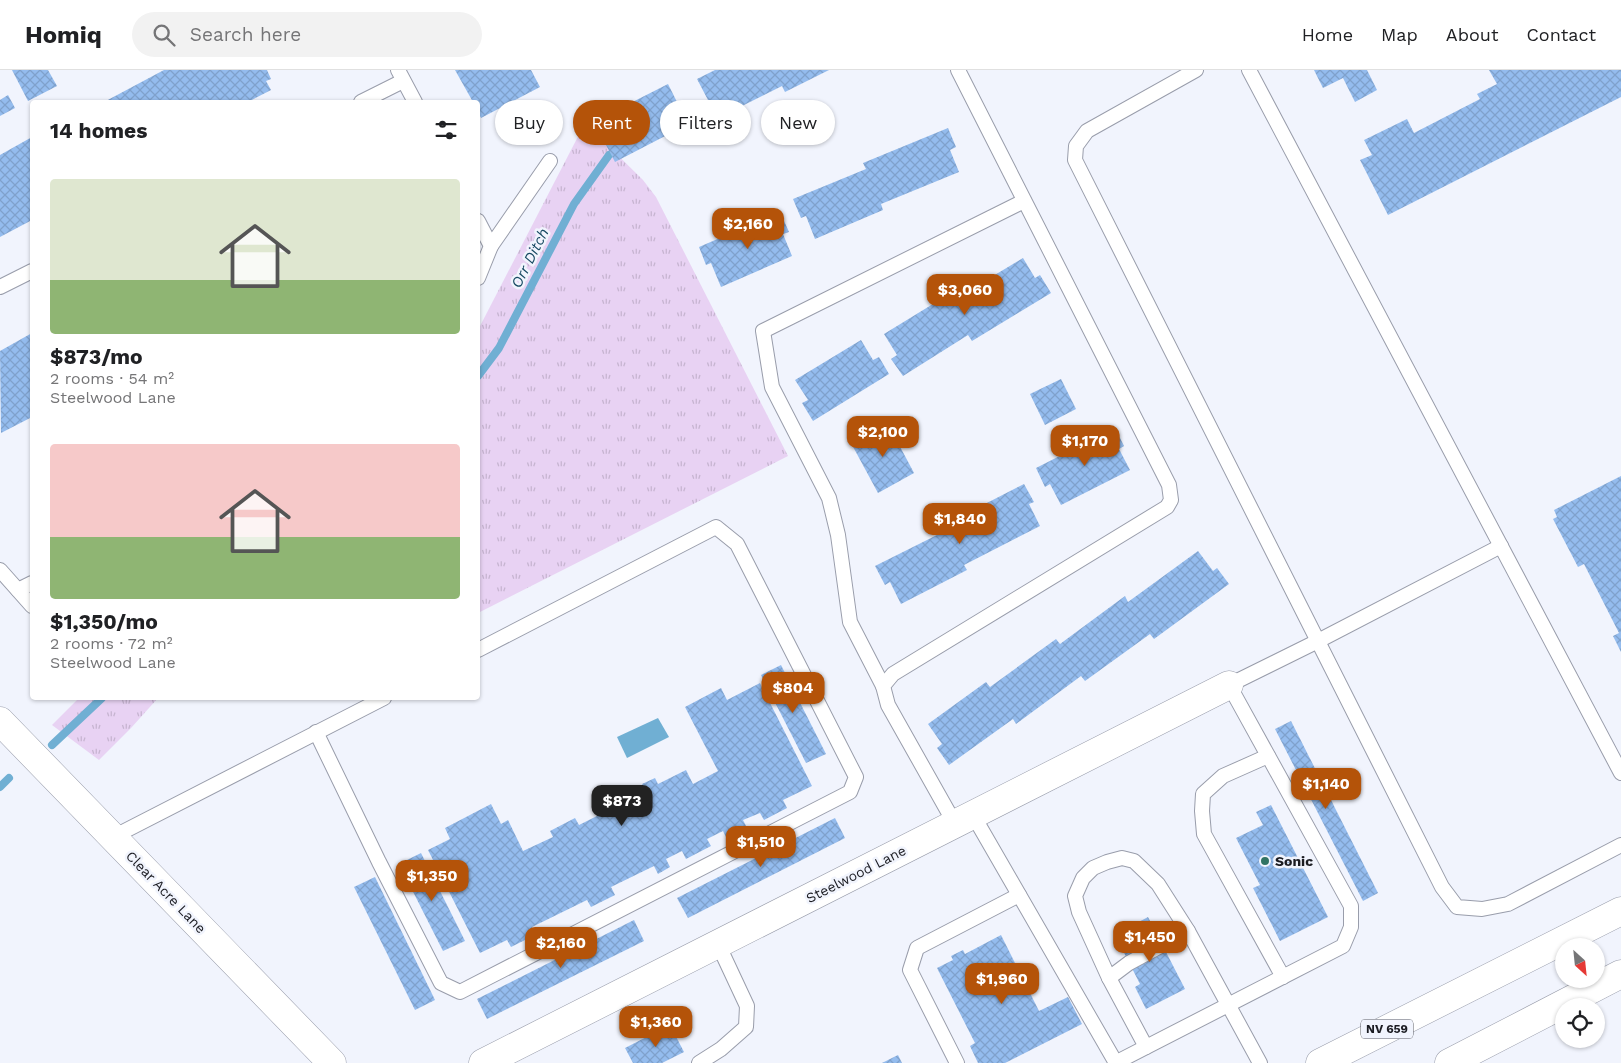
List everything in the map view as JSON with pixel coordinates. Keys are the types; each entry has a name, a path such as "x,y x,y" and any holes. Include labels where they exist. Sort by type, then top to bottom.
{"street":[{"name":"Steelwood Lane","path":"483,1063 1229,685"},
{"name":"Clear Acre Lane","path":"0,721 332,1063"},
{"name":"NV 659","path":"1320,1063 1621,910"},
{"path":"1449,1063 1621,974"}],"lane":[{"path":"883,686 893,674 1167,507 1171,500 1169,485 958,70"},
{"path":"1196,70 1087,131 1076,146 1075,160 1442,888 1457,907 1482,909 1508,904 1621,845"},
{"path":"1250,70 1621,773"},
{"path":"364,100 400,75 414,100"},
{"path":"480,273 491,246 550,162"},
{"path":"1024,201 763,332 772,387 829,498 838,535 850,622 883,686 888,705 964,819 1019,894 1116,1063 1343,946 1351,927 1351,906 1229,685 1501,546"},
{"path":"480,226 491,246"},
{"path":"0,287 30,272"},
{"path":"316,732 379,862 441,983 460,992 850,792 856,777 737,544 716,527 480,649"},
{"path":"0,570 30,604"},
{"path":"18,590 30,584"},
{"path":"113,837 380,700"},
{"path":"1268,756 1223,776 1203,794 1202,811 1204,834 1283,977"},
{"path":"1146,1047 1110,978 1079,912 1075,896 1082,878 1093,868 1122,858 1134,861 1158,884 1188,931 1260,1063"},
{"path":"956,1063 910,970 917,948 1019,894"},
{"path":"1110,978 1129,963 1188,931"},
{"path":"699,1063 721,1049 746,1027 747,1006 718,944"}],"green space":[{"path":"574,145 607,145 643,180 656,197 788,456 480,612 480,326"},
{"path":"77,700 156,700 99,760 52,725"}],"water":[{"path":"658,718 669,737 627,758 617,737"}],"building":[{"path":"12,70 48,70 57,86 28,101"},
{"path":"164,70 267,70 271,79 266,81 271,90 252,100 108,100"},
{"path":"455,70 531,70 540,87 515,100 495,100 495,111 481,118 480,100 472,100"},
{"path":"715,70 829,70 785,92 782,86 751,102 708,100 697,79"},
{"path":"1314,70 1367,70 1377,90 1355,102 1343,78 1323,88"},
{"path":"1489,70 1621,70 1621,97 1388,215 1360,160 1372,155 1364,140 1407,119 1414,133 1480,99 1477,94 1497,84"},
{"path":"668,84 676,100 660,100 660,139 650,144 650,100 636,100"},
{"path":"8,95 15,108 0,116 0,100"},
{"path":"948,128 956,147 950,150 959,172 881,204 883,210 815,239 806,216 801,218 793,199 866,169 863,163"},
{"path":"30,138 30,221 0,237 0,155"},
{"path":"606,145 648,145 615,162"},
{"path":"780,212 789,232 783,234 792,256 721,287 711,263 706,265 699,247"},
{"path":"1023,258 1035,278 1040,275 1051,293 972,341 968,335 903,376 891,359 897,355 884,334 946,296 950,302"},
{"path":"30,334 30,418 1,433 0,351"},
{"path":"861,340 873,360 879,357 889,374 813,421 802,403 808,400 795,380"},
{"path":"1061,379 1076,409 1045,425 1030,394"},
{"path":"888,424 914,473 878,493 851,443"},
{"path":"1115,428 1124,446 1119,449 1130,470 1061,505 1050,484 1045,487 1036,468"},
{"path":"1621,476 1621,652 1613,636 1619,633 1584,564 1578,567 1553,519 1557,517 1554,510"},
{"path":"1024,484 1034,502 1029,504 1040,526 964,565 967,570 901,604 890,582 885,585 875,566 945,531 942,526"},
{"path":"1198,551 1213,571 1217,568 1229,584 1154,639 1150,634 1085,681 1081,676 1016,724 1013,719 949,765 937,748 942,744 928,724 986,682 990,687 1056,639 1060,644 1125,596 1128,602"},
{"path":"781,665 826,754 806,763 761,675"},
{"path":"760,683 812,786 783,800 787,808 764,820 760,813 743,820 747,828 727,839 723,831 707,839 711,846 686,859 682,851 666,859 670,867 658,874 654,866 611,887 615,895 591,907 587,900 532,927 535,935 511,947 507,940 480,953 428,850 450,839 445,828 491,804 501,824 508,820 523,851 553,837 550,831 575,818 579,825 605,812 601,804 615,797 618,804 645,790 642,784 655,778 658,784 686,770 693,784 718,771 685,707 721,688 727,700"},
{"path":"1291,721 1378,893 1363,901 1275,729"},
{"path":"1271,805 1328,917 1280,941 1253,888 1260,885 1236,838 1263,825 1256,812"},
{"path":"835,818 845,838 688,918 677,898"},
{"path":"421,853 465,941 443,951 399,864"},
{"path":"375,877 435,1000 415,1010 354,887"},
{"path":"1148,917 1185,989 1146,1009 1135,987 1140,984 1115,935"},
{"path":"634,920 644,941 487,1019 477,999"},
{"path":"1001,935 1039,1011 1068,997 1082,1024 1005,1063 978,1063 970,1046 975,1043 937,968 953,960 951,956 963,950 965,954"},
{"path":"670,1025 684,1052 662,1063 633,1063 625,1048"},
{"path":"898,1055 902,1063 882,1063"}],"waterway":[{"name":"Orr Ditch","path":"480,373 499,348 574,204 609,155"},
{"name":"Orr Ditch","path":"52,745 100,700"},
{"name":"Orr Ditch","path":"0,787 9,778"}],"place":[{"name":"Sonic","path":"1265,861"}]}
